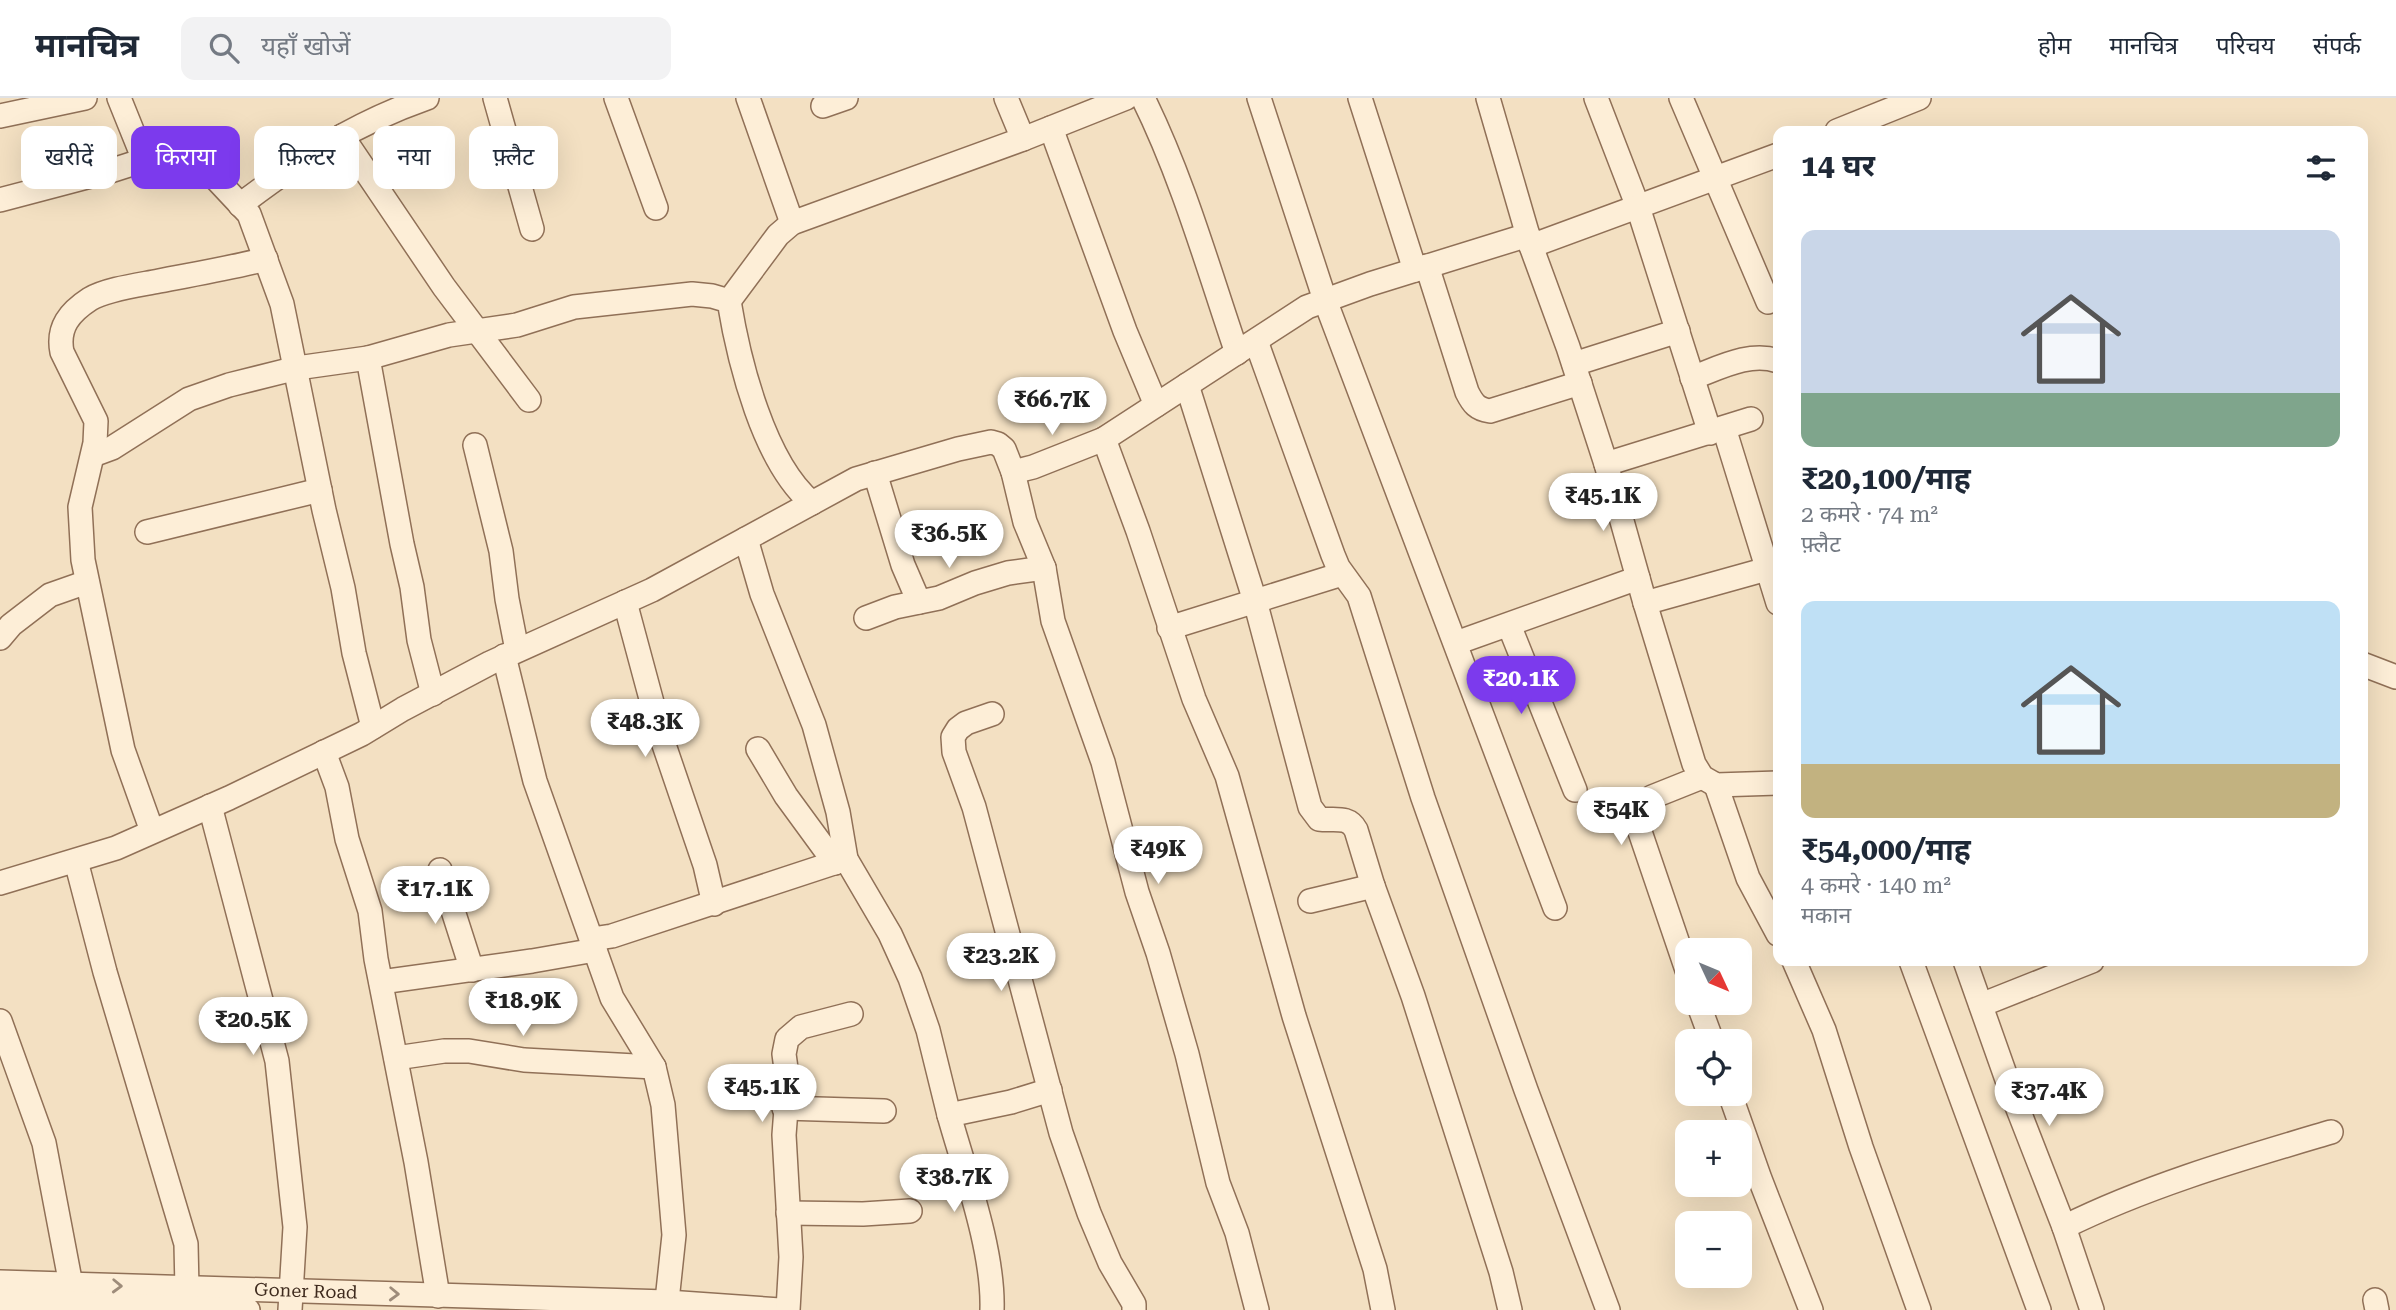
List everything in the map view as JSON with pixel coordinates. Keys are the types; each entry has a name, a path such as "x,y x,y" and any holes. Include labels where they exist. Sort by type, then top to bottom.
{"street":[{"path":"0,113 85,98"},
{"path":"119,98 131,128"},
{"path":"358,126 427,98"},
{"path":"495,98 532,229"},
{"path":"616,98 656,208"},
{"path":"748,98 792,223"},
{"path":"823,106 846,98"},
{"path":"1006,98 1023,139"},
{"path":"812,503 797,490 782,468 764,430 744,370 729,301 778,235 792,223 1023,139 1126,98"},
{"path":"1143,98 1184,195 1237,353"},
{"path":"1259,98 1325,300 1555,908"},
{"path":"1360,98 1466,392 1480,410 1490,411 1678,331"},
{"path":"1488,98 1530,240 1606,464 1693,764 1709,781 1748,878 1773,925"},
{"path":"1596,98 1638,208 1692,378 1717,431 1773,586"},
{"path":"1681,98 1768,302"},
{"path":"1849,126 1919,98"},
{"path":"1051,128 1125,331 1157,405"},
{"path":"1013,472 1104,439 1307,307 1421,268 1638,208 1773,157"},
{"path":"359,161 444,287 529,400"},
{"path":"0,200 131,164"},
{"path":"225,189 249,214 282,304 343,588 354,653 373,727"},
{"path":"240,205 261,189"},
{"path":"152,831 122,750 87,582 80,507 93,455 96,421 62,352 62,327 69,316 92,298 134,285 266,259"},
{"path":"93,455 112,448 189,399 229,385 297,368 368,358 449,335 517,325 574,307 692,294 729,301"},
{"path":"1256,341 1333,555 1342,574 1359,596 1423,798 1526,1090 1608,1310"},
{"path":"1692,378 1753,357 1773,359"},
{"path":"368,358 412,587 419,640 433,694"},
{"path":"1186,385 1255,601 1310,807 1319,819 1344,820 1353,824 1413,996 1501,1272 1510,1310"},
{"path":"1606,464 1752,419"},
{"path":"1104,439 1194,699 1227,776 1294,1016 1375,1269 1383,1310"},
{"path":"0,883 116,848 210,806 324,752 510,653 625,602 856,479 991,442 1004,449 1013,472 1025,522 1044,568 1054,621 1103,762 1137,892 1187,1054 1218,1183 1237,1233 1257,1310"},
{"path":"475,445 501,551 510,653 534,781 612,998 654,1067 663,1105 674,1235 666,1306"},
{"path":"875,472 903,565 919,602"},
{"path":"147,532 320,490"},
{"path":"746,539 762,594 814,725 838,812 840,861"},
{"path":"866,618 895,607 939,598 1008,573 1044,568"},
{"path":"1645,603 1768,569"},
{"path":"1170,628 1342,574"},
{"path":"1456,643 1638,578"},
{"path":"0,638 11,625 50,595 87,582"},
{"path":"625,602 661,736 705,864 714,904"},
{"path":"1509,625 1575,790"},
{"path":"2368,666 2396,677"},
{"path":"992,713 958,729 953,737 954,752 974,807 1061,1133 1089,1213 1110,1263 1135,1310"},
{"path":"758,749 786,796 840,861 890,934 909,978 928,1030 975,1207 993,1296 992,1310"},
{"path":"324,752 337,787 347,839 370,911 438,1296"},
{"path":"1676,938 1636,820 1639,808 1652,797 1709,781 1773,783"},
{"path":"210,806 277,1061 295,1227 290,1300"},
{"path":"76,861 105,972 186,1244 186,1298"},
{"path":"381,982 472,970 593,945 612,936 840,861"},
{"path":"440,870 472,970"},
{"path":"1310,901 1373,886"},
{"path":"1796,966 1824,1030 1861,1147 1919,1310"},
{"path":"1913,966 2039,1310"},
{"path":"1967,966 2064,1227 2092,1310"},
{"path":"1980,1006 2080,966"},
{"path":"788,1310 791,1257 784,1108 788,1083 784,1054 787,1039 801,1027 851,1014"},
{"path":"0,1021 44,1143 71,1285"},
{"path":"396,1058 444,1051 469,1051 524,1060 654,1067"},
{"path":"949,1115 1011,1102 1050,1090"},
{"path":"1734,1106 1811,1310"},
{"path":"784,1108 884,1111"},
{"path":"2064,1227 2106,1206 2156,1187 2331,1132"},
{"path":"788,1213 863,1214 910,1211"},
{"name":"Goner Road","path":"0,1282 71,1285 186,1298 248,1310"},
{"name":"Goner Road","path":"0,1300 53,1306 140,1307 186,1298 290,1300 438,1296 518,1304 780,1310"}]}
